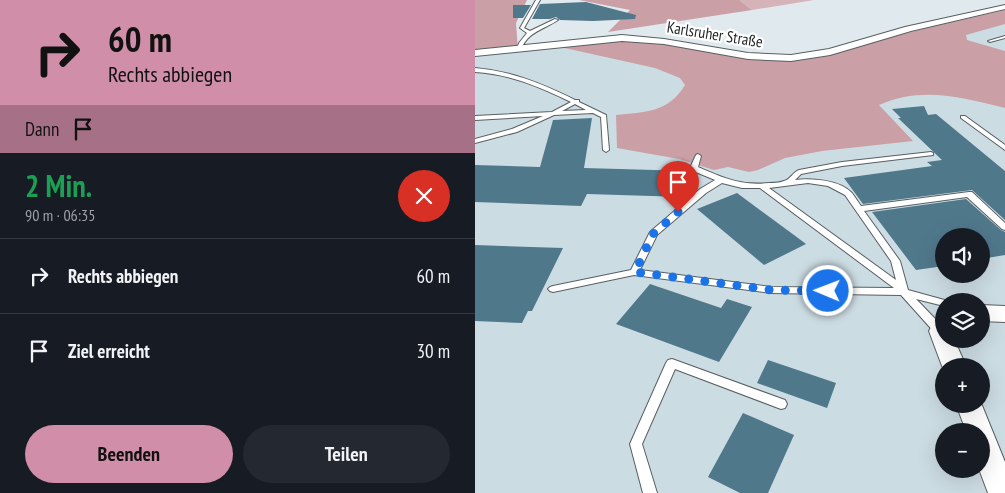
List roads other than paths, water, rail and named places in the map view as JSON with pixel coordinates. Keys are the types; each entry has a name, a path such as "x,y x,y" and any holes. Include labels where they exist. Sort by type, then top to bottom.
{"street":[{"name":"Karlsruher Straße","path":"475,53 621,38 641,38 752,57 792,58 1005,8"},
{"path":"990,313 1005,314"},
{"path":"990,459 1003,493"}],"lane":[{"path":"530,32 522,28 538,0"},
{"path":"519,48 521,40 530,32 556,20"},
{"path":"990,41 1005,37"},
{"path":"475,70 484,70 531,80 577,101 604,116 606,150"},
{"path":"475,141 496,138 555,113 577,101"},
{"path":"475,118 595,111"},
{"path":"963,117 1005,148"},
{"path":"788,183 799,172 842,164 931,154"},
{"path":"697,156 694,168 721,180 742,186 808,181 830,184 848,194 895,261 904,292"},
{"path":"635,272 653,234 703,190 721,180"},
{"path":"761,186 904,292 935,323"},
{"path":"859,209 969,194 1005,226"},
{"path":"553,289 635,272 771,290 904,292 935,300"},
{"path":"650,493 636,444 672,364 781,404"}]}
